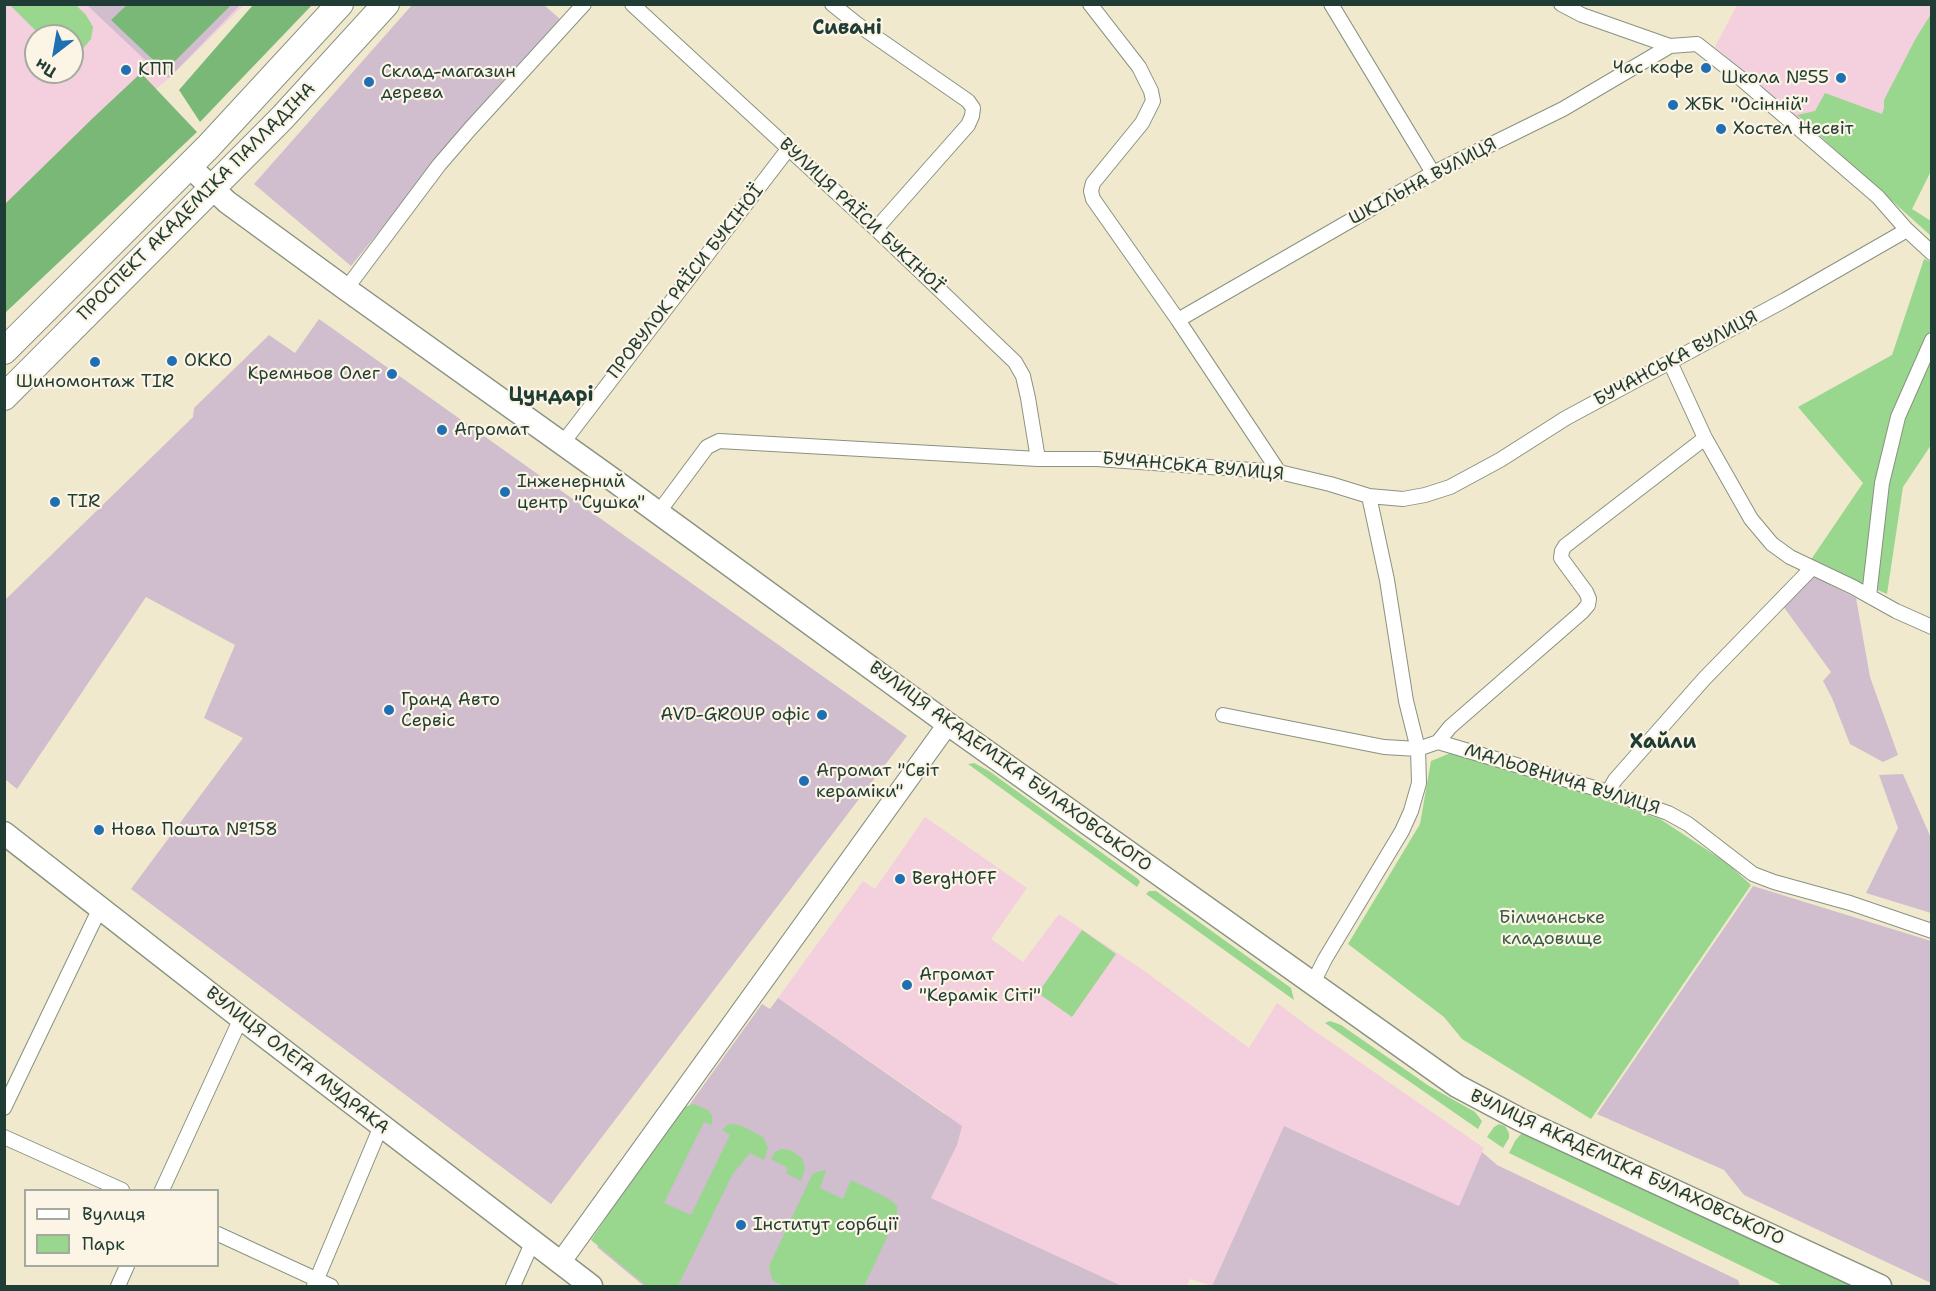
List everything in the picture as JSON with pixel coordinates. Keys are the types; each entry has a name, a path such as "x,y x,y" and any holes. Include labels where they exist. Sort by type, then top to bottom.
{"highway":[{"name":"ПРОСПЕКТ АКАДЕМІКА ПАЛЛАДІНА","path":"4,351 189,166 340,4"},
{"name":"ПРОСПЕКТ АКАДЕМІКА ПАЛЛАДІНА","path":"4,397 282,118 386,4"}],"main road":[{"name":"ВУЛИЦЯ АКАДЕМІКА БУЛАХОВСЬКОГО","path":"189,166 211,188 346,289 948,724 1456,1086 1498,1109 1880,1287"},
{"name":"ВУЛИЦЯ ОЛЕГА МУДРАКА","path":"4,834 591,1287"}],"street":[{"path":"346,289 454,147 584,4"},
{"name":"ВУЛИЦЯ РАЇСИ БУКІНОЇ","path":"632,4 876,229 1015,362 1023,376 1038,459"},
{"path":"832,4 968,101 973,108 968,125 876,229"},
{"path":"1090,4 1138,67 1151,91 1153,102 1142,123 1093,183 1091,191 1093,199 1178,320 1279,472"},
{"path":"1331,4 1433,173"},
{"path":"1561,4 1582,15 1670,46 1697,44 1739,77 1878,197 1907,230 1932,253"},
{"name":"ШКІЛЬНА ВУЛИЦЯ","path":"1178,320 1433,173 1563,109 1670,46"},
{"name":"ПРОВУЛОК РАЇСИ БУКІНОЇ","path":"562,444 789,148"},
{"name":"БУЧАНСЬКА ВУЛИЦЯ","path":"658,513 706,447 719,441 1038,459 1097,459 1279,472 1369,496 1403,499 1425,495 1450,487 1500,460 1566,418 1785,300 1907,230"},
{"path":"1869,596 1882,483 1898,417 1932,340"},
{"path":"1670,362 1705,438 1751,519 1772,544 1790,557 1853,587 1896,612 1932,627"},
{"path":"1223,715 1384,747 1418,749 1438,742 1450,727 1588,605 1589,599 1586,592 1561,558 1565,546 1705,438"},
{"path":"1312,985 1325,959 1402,831 1411,811 1419,783 1418,749 1406,701 1387,580 1369,496"},
{"path":"1608,792 1615,780 1704,679 1812,568"},
{"path":"560,1263 948,724"},
{"name":"МАЛЬОВНИЧА ВУЛИЦЯ","path":"1438,742 1608,792 1668,813 1688,824 1753,874 1850,903 1932,932"},
{"path":"4,1108 100,908"},
{"path":"163,1189 241,1018"},
{"path":"315,1283 381,1126"},
{"path":"4,1137 118,1189"},
{"path":"219,1235 315,1283 331,1287"},
{"path":"513,1287 532,1241"},
{"path":"118,1287 127,1267"}],"shaded area":[{"path":"5,5 244,5 169,78 5,220"},
{"path":"87,5 240,5 169,78 144,59"},
{"path":"412,5 544,5 560,19 491,94 351,266 254,184"},
{"name":"Школа №55","path":"1737,5 1931,5 1931,124 1892,198 1715,47"},
{"path":"319,319 907,736 551,1204 131,889 243,738 204,718 235,645 146,597 17,789 5,779 5,600 193,417 194,408 269,335 295,353"},
{"path":"1813,576 1856,598 1870,677 1898,755 1883,762 1850,744 1823,681 1831,672 1783,606"},
{"path":"1903,774 1931,838 1931,913 1866,893 1898,828 1879,775"},
{"path":"925,817 1027,888 991,939 1023,962 1059,914 1143,970 1249,1048 1277,1003 1484,1148 1459,1206 1284,1126 1212,1286 1190,1279 1187,1286 1122,1286 931,1198 957,1145 945,1113 778,998 863,881 875,889"},
{"path":"1753,886 1931,941 1931,1283 1744,1195 1724,1170 1597,1114"},
{"path":"778,998 962,1126 957,1145 931,1198 1122,1286 644,1286 597,1247 685,1111 762,1004 770,1009"},
{"path":"1284,1126 1459,1206 1482,1152 1497,1165 1738,1280 1740,1286 1212,1286"}],"green space":[{"path":"128,4 231,5 165,71 111,20"},
{"path":"10,5 76,5 93,27 91,39 84,47 84,24 29,24"},
{"path":"253,5 312,5 200,122 179,90"},
{"path":"1931,14 1931,171 1912,209 1931,221 1931,236 1797,115 1815,111 1825,93 1882,114 1884,100"},
{"path":"141,73 197,132 5,313 5,204"},
{"path":"1924,259 1931,262 1931,445 1903,487 1887,594 1810,561 1863,483 1798,407 1892,355"},
{"name":"Біличанське кладовище","path":"1453,752 1532,775 1660,819 1727,863 1751,885 1591,1119 1462,1039 1444,1017 1348,944 1420,824 1431,761"},
{"path":"974,763 989,771 1138,879 1140,882 1137,887 968,764"},
{"path":"1149,891 1156,891 1291,988 1294,1000 1146,894"},
{"path":"1082,930 1116,954 1072,1017 1038,993"},
{"path":"1330,1021 1341,1025 1429,1086 1475,1112 1482,1121 1478,1129 1325,1023"},
{"path":"694,1104 708,1110 712,1116 712,1125 704,1122 664,1203 691,1215 730,1135 722,1130 729,1124 740,1125 763,1137 768,1148 764,1160 750,1153 732,1175 678,1286 647,1286 591,1240 675,1116 684,1107"},
{"path":"1499,1124 1505,1126 1509,1133 1509,1138 1503,1148 1487,1137"},
{"path":"1521,1134 1527,1134 1858,1286 1783,1286 1509,1153"},
{"path":"781,1149 790,1150 802,1158 805,1168 801,1181 786,1173 788,1168 771,1159 774,1153"},
{"path":"826,1170 820,1188 843,1199 851,1180 889,1199 897,1206 897,1216 864,1286 783,1286 772,1280 769,1266 812,1175"}],"place":[{"name":"Час кофе","path":"1706,68"},
{"name":"КПП","path":"126,70"},
{"name":"Школа №55","path":"1841,78"},
{"name":"Склад-магазин дерева","path":"369,82"},
{"name":"ЖБК \"Осінній\"","path":"1673,105"},
{"name":"Хостел Несвіт","path":"1721,129"},
{"name":"ОККО","path":"172,361"},
{"name":"Шиномонтаж TIR","path":"95,362"},
{"name":"Кремньов Олег","path":"392,374"},
{"name":"Агромат","path":"442,430"},
{"name":"Інженерний центр \"Сушка\"","path":"505,492"},
{"name":"TIR","path":"55,502"},
{"name":"Гранд Авто Сервіс","path":"389,710"},
{"name":"AVD-GROUP офіс","path":"822,715"},
{"name":"Агромат \"Світ кераміки\"","path":"804,781"},
{"name":"Нова Пошта №158","path":"99,830"},
{"name":"BergHOFF","path":"900,879"},
{"name":"Агромат \"Керамік Сіті\"","path":"907,985"},
{"name":"Інститут сорбції","path":"741,1225"}],"district":[{"name":"Сивані","path":"847,29"},
{"name":"Цундарі","path":"551,396"},
{"name":"Хайли","path":"1663,743"}]}
